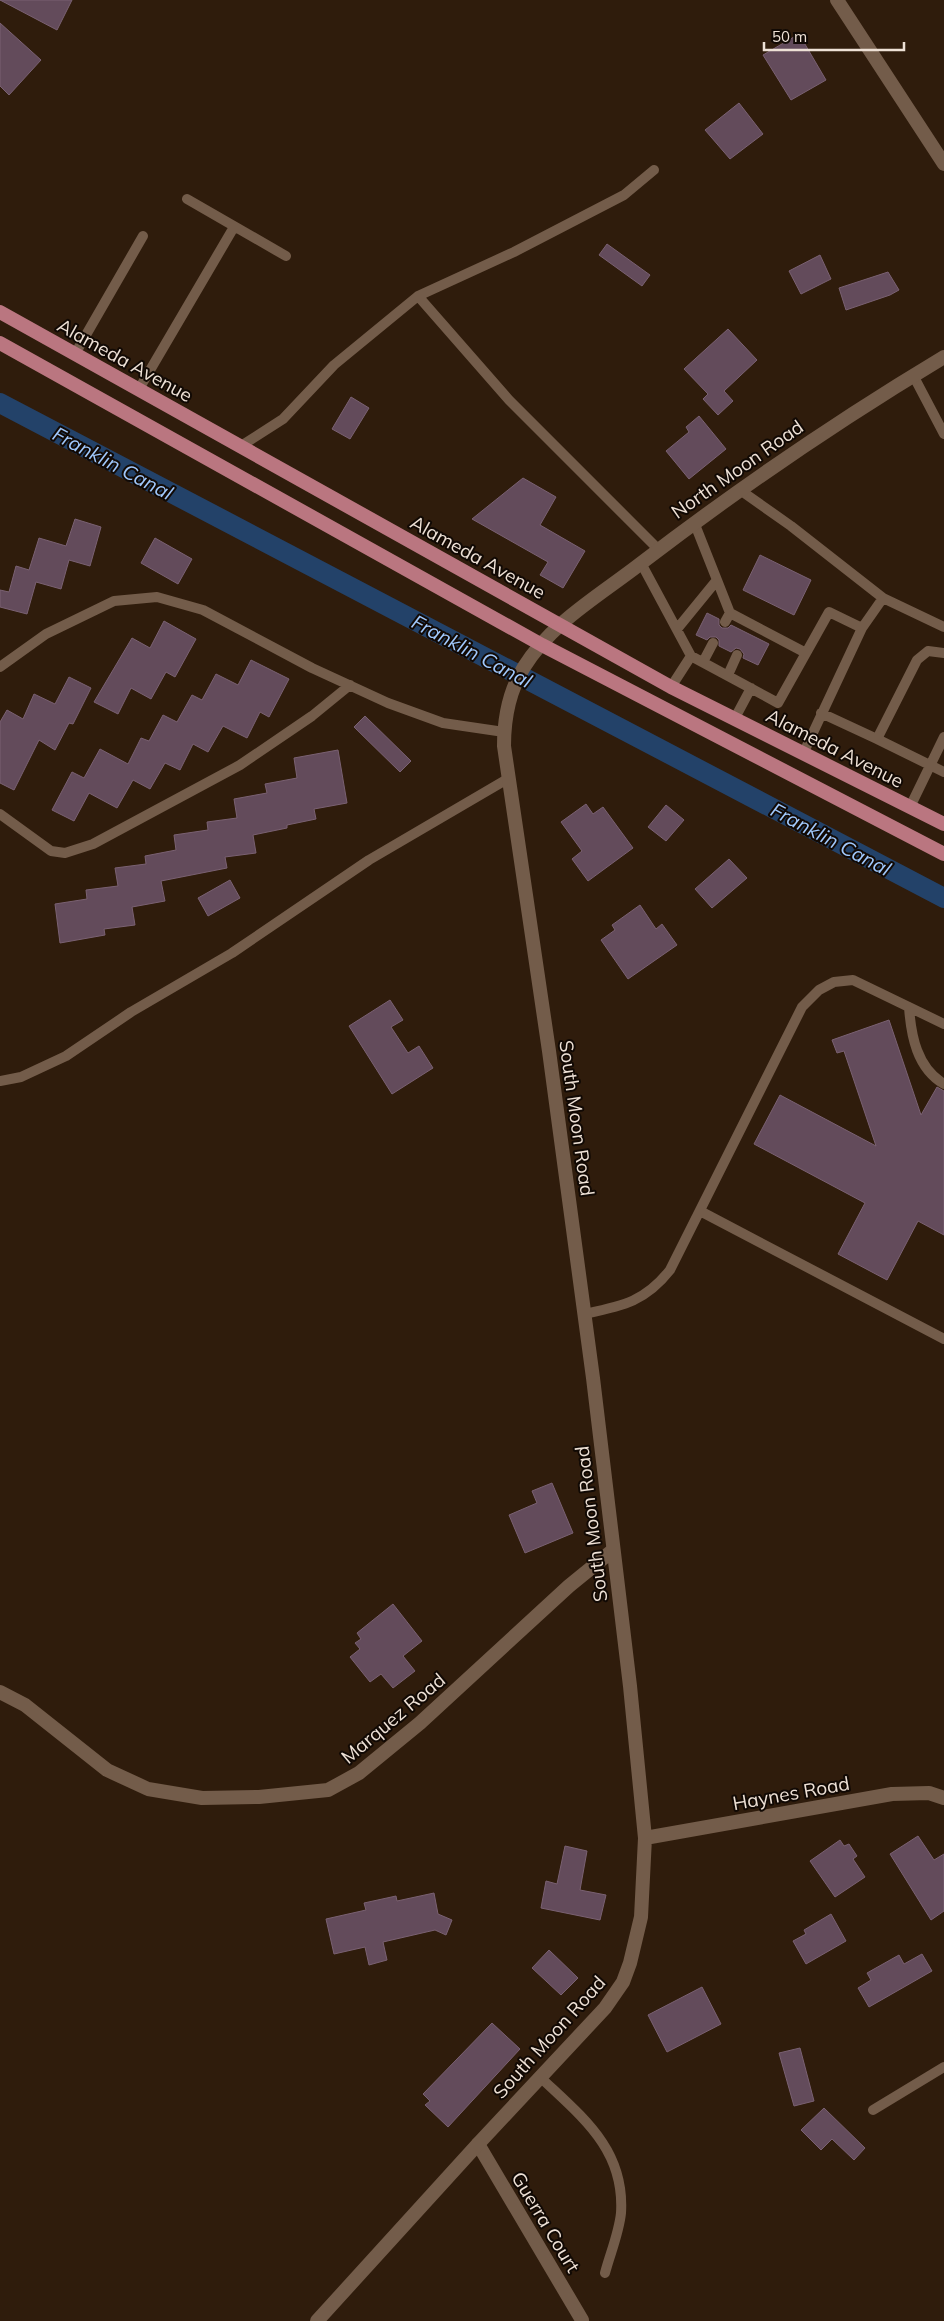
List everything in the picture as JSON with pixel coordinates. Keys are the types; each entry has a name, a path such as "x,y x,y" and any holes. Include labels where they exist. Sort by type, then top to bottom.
{"main road":[{"name":"Alameda Avenue","path":"0,312 671,687 944,824"},
{"path":"0,343 542,645 944,854"}],"street":[{"path":"837,0 944,164"},
{"name":"North Moon Road","path":"560,624 694,522 817,436 944,357"},
{"name":"South Moon Road","path":"317,2321 605,2008 622,1982 638,1937 641,1917 645,1838 630,1686 584,1314 504,732 511,694 525,666 560,624"},
{"name":"Marquez Road","path":"0,1692 25,1705 107,1770 148,1789 202,1798 267,1796 328,1790 359,1773 412,1729 569,1586 612,1551"},
{"name":"Haynes Road","path":"645,1838 892,1794 929,1793 944,1798"},
{"name":"Guerra Court","path":"478,2144 582,2320"}],"lane":[{"path":"241,446 283,419 334,365 418,296 514,252 624,195 654,170"},
{"path":"187,199 286,256"},
{"path":"139,390 234,227"},
{"path":"75,354 143,236"},
{"path":"418,296 509,400 658,549"},
{"path":"913,375 944,434"},
{"path":"740,490 791,526 882,598 944,627"},
{"path":"694,522 717,580 727,617 806,653"},
{"path":"641,563 691,656 778,703 829,612 862,628"},
{"path":"677,629 717,580"},
{"path":"0,667 46,634 114,601 156,596 203,610 312,668 388,703 443,723 504,732"},
{"path":"803,754 862,628 882,598"},
{"path":"703,662 713,643"},
{"path":"877,739 917,660 928,651 944,653"},
{"path":"728,675 737,655"},
{"path":"671,687 691,656"},
{"path":"0,814 50,851 65,853 93,844 240,765 312,716 350,685"},
{"path":"735,718 751,688"},
{"path":"821,713 944,772"},
{"path":"910,807 944,737"},
{"path":"0,1081 21,1077 66,1056 132,1012 232,953 369,860 509,778"},
{"path":"584,1314 620,1306 639,1298 657,1287 670,1270 802,1007 819,990 834,982 853,980 944,1024"},
{"path":"909,1007 910,1032 922,1061 932,1075 944,1084"},
{"path":"700,1211 944,1339"},
{"path":"873,2110 944,2066"},
{"path":"540,2077 586,2121 605,2145 619,2175 621,2214 606,2273"}],"building":[{"path":"0,0 72,0 57,30"},
{"path":"0,23 41,60 9,95 0,86"},
{"path":"799,34 826,80 791,100 763,55"},
{"path":"739,103 763,134 730,159 705,130"},
{"path":"607,244 650,275 642,286 599,255"},
{"path":"820,255 831,279 801,294 789,271"},
{"path":"888,272 899,290 890,295 846,310 839,288"},
{"path":"728,329 757,360 724,391 733,401 718,415 703,399 708,394 684,369"},
{"path":"351,397 369,408 350,439 332,429"},
{"path":"699,416 726,449 689,479 666,451 689,432 686,427"},
{"path":"523,478 556,497 540,525 585,551 563,588 540,575 548,562 472,519"},
{"path":"75,519 101,527 90,566 69,560 61,589 36,582 27,614 0,607 0,590 9,592 16,566 29,570 39,538 66,546"},
{"path":"155,538 192,559 178,584 141,563"},
{"path":"760,555 811,580 794,615 743,590"},
{"path":"707,613 719,619 719,625 722,628 728,628 731,625 769,644 758,665 743,658 744,654 740,649 736,648 731,652 719,646 719,640 716,637 710,637 707,640 696,635"},
{"path":"164,621 196,639 175,677 166,672 151,699 131,688 118,714 94,702 132,638 150,648"},
{"path":"251,660 289,679 269,717 260,712 247,738 223,726 208,752 193,744 180,770 165,763 150,789 133,780 117,808 89,793 74,821 52,810 72,772 84,778 100,749 128,764 141,738 149,741 163,715 177,722 192,695 202,700 216,674 238,685"},
{"path":"69,677 91,688 73,724 69,723 55,750 39,740 14,790 0,783 0,722 7,710 23,719 34,694 55,704"},
{"path":"365,716 411,761 400,772 354,727"},
{"path":"338,750 347,803 314,809 316,819 287,825 287,828 253,835 256,853 225,857 227,868 161,881 165,901 132,907 135,925 104,929 105,935 60,943 55,904 87,899 86,890 118,886 115,868 146,864 145,856 176,850 174,835 208,830 207,822 237,818 234,799 267,793 265,784 297,778 294,758"},
{"path":"586,804 593,814 603,807 633,848 588,881 572,859 582,851 561,822"},
{"path":"666,805 684,820 666,841 648,827"},
{"path":"729,859 747,878 712,908 695,889"},
{"path":"230,880 240,898 208,916 198,898"},
{"path":"640,905 656,929 662,924 677,945 628,979 601,940 615,930 612,925"},
{"path":"390,1000 403,1020 391,1027 408,1053 419,1046 433,1068 392,1094 349,1026"},
{"path":"889,1020 921,1115 937,1087 944,1091 944,1235 918,1221 887,1280 838,1254 865,1203 754,1144 780,1095 876,1146 844,1051 837,1053 832,1040"},
{"path":"552,1483 573,1533 525,1553 509,1515 537,1503 532,1491"},
{"path":"393,1604 422,1641 403,1656 415,1671 393,1688 381,1674 370,1682 350,1657 360,1649 355,1643 361,1639 357,1633"},
{"path":"918,1836 934,1860 944,1854 944,1911 931,1920 890,1854"},
{"path":"840,1840 844,1846 849,1844 857,1856 853,1859 865,1877 835,1897 810,1861"},
{"path":"565,1846 587,1851 580,1890 606,1895 600,1920 541,1908 546,1881 557,1884"},
{"path":"434,1893 438,1914 452,1920 446,1935 435,1930 383,1942 387,1960 369,1965 365,1947 334,1954 326,1919 366,1910 364,1903 396,1896 397,1901"},
{"path":"831,1914 846,1941 806,1964 793,1941 806,1934 804,1930"},
{"path":"549,1950 578,1978 561,1995 532,1968"},
{"path":"922,1954 932,1971 869,2007 858,1988 871,1980 867,1973 899,1955 904,1964"},
{"path":"702,1987 721,2024 667,2052 648,2015"},
{"path":"492,2023 520,2049 448,2127 425,2105 430,2101 423,2094"},
{"path":"800,2048 814,2101 794,2106 779,2053"},
{"path":"824,2108 865,2148 854,2160 832,2139 821,2150 801,2130"}],"waterway":[{"name":"Franklin Canal","path":"0,403 944,898"}]}
